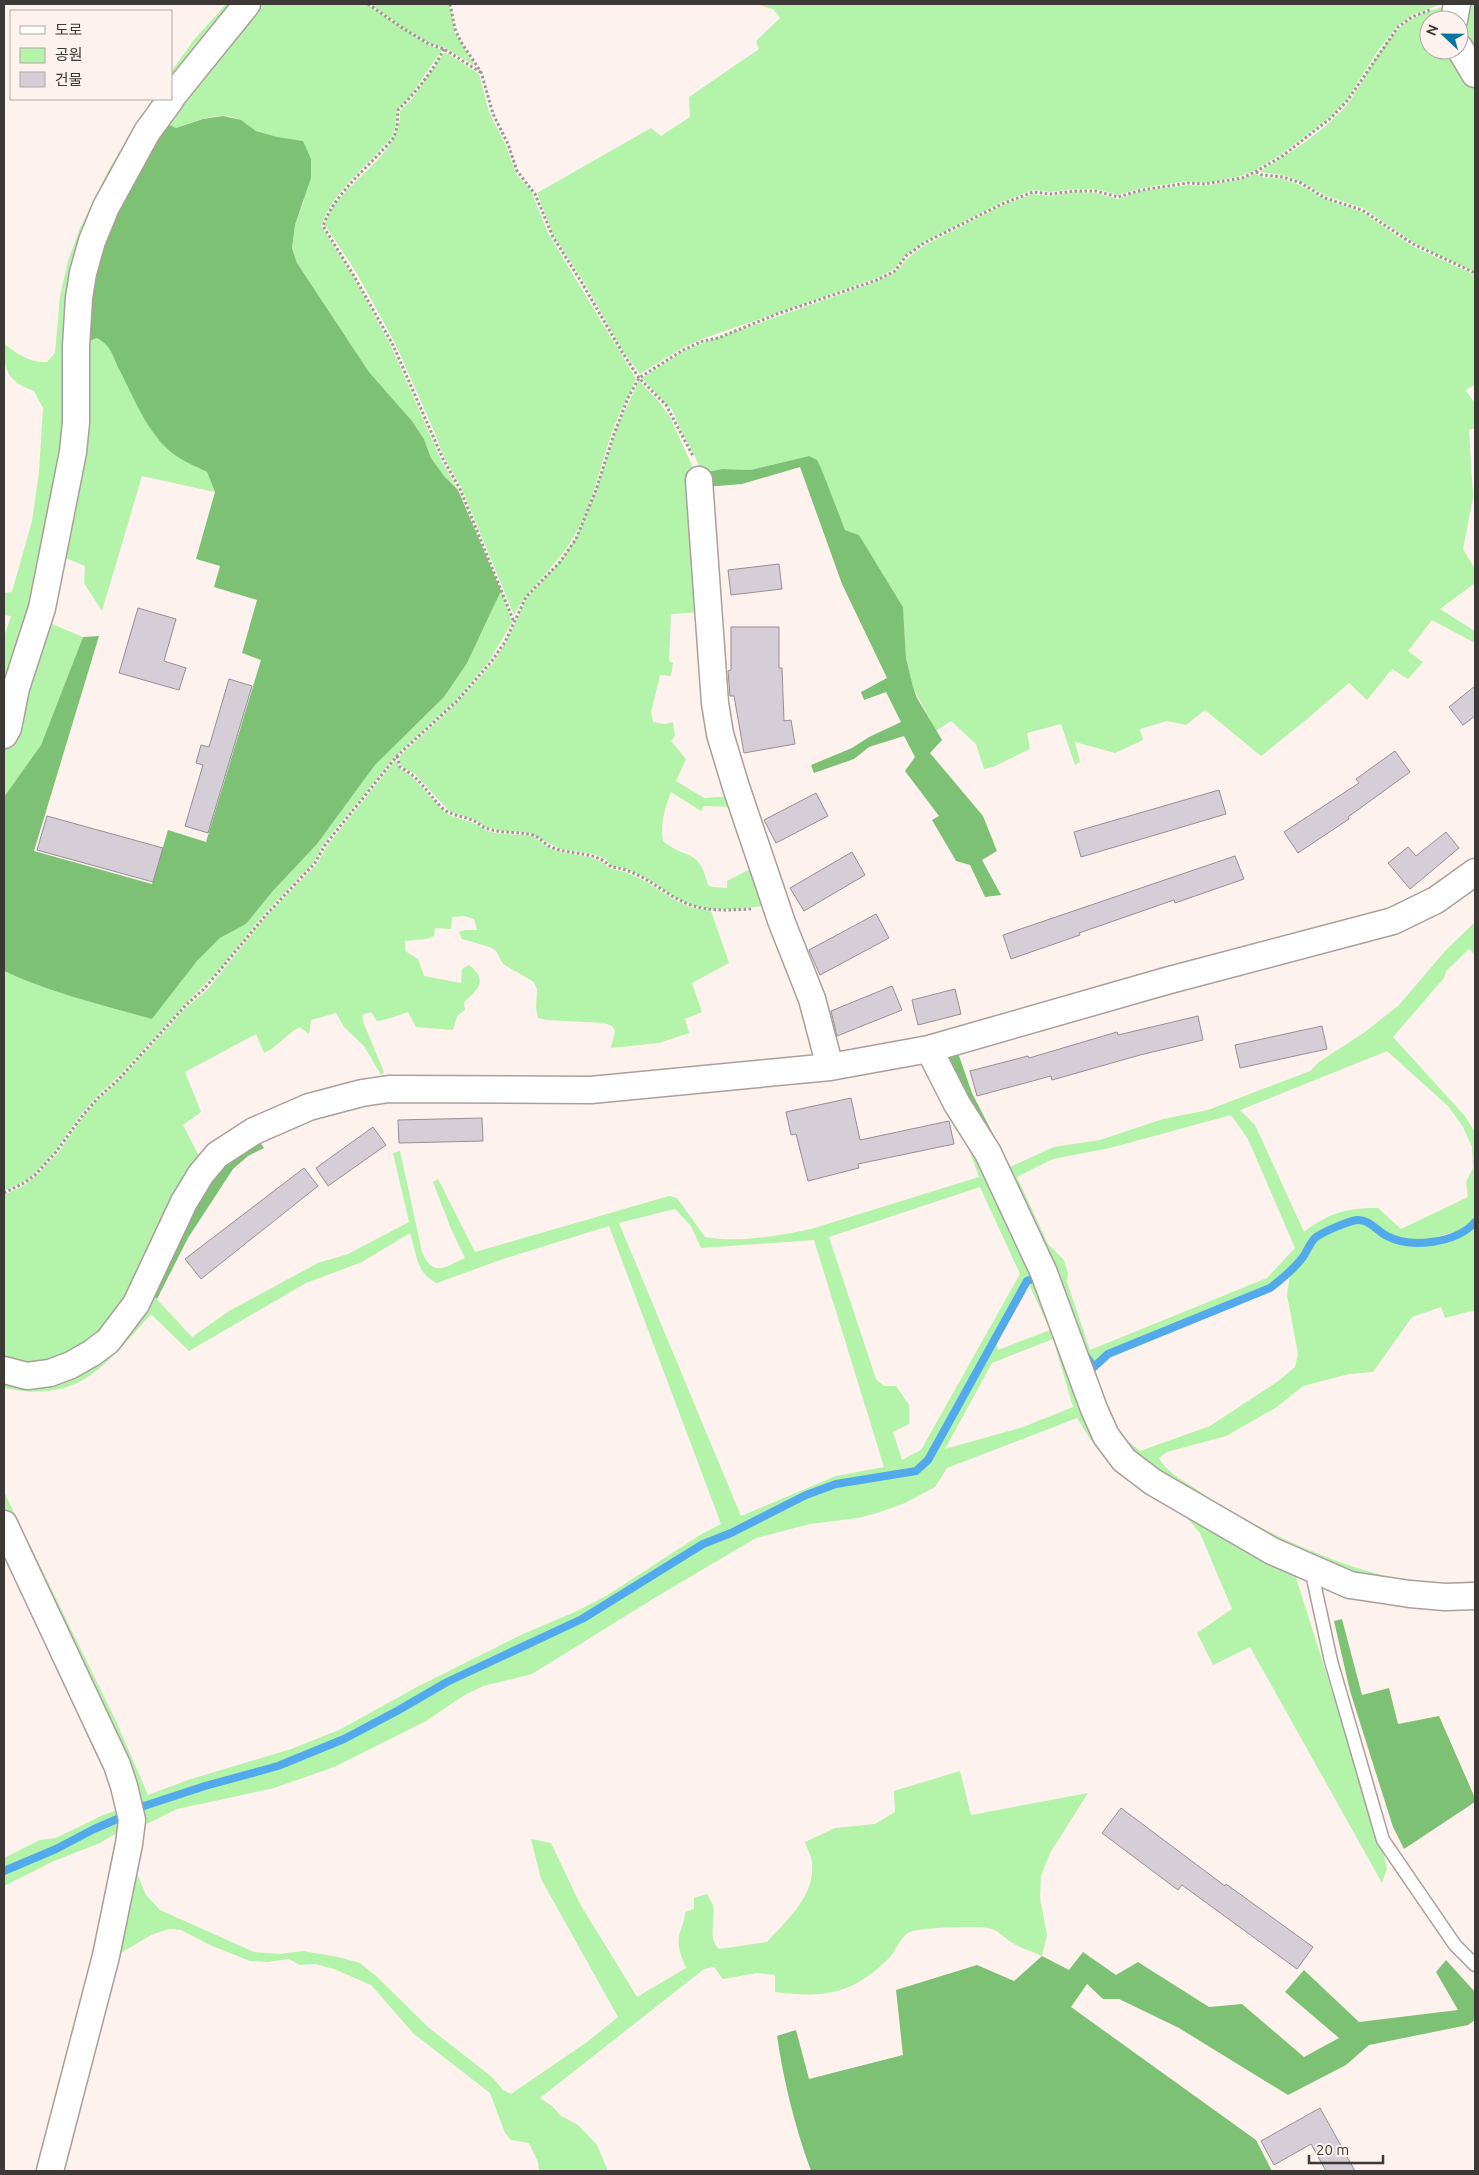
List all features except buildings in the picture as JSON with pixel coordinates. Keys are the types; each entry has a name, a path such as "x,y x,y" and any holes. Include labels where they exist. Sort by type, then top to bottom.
{"street":[{"path":"172,97 247,4"},
{"path":"1467,60 1475,74"},
{"path":"4,735 8,728 16,688 42,608 73,452 76,422 76,346 79,298 83,273 92,241 106,207 147,132 170,100"},
{"path":"699,480 720,734 776,906 812,999 830,1067"},
{"path":"4,1370 26,1376 50,1373 71,1366 108,1340 136,1304 184,1202 201,1174 217,1154 254,1131 309,1107 362,1093 389,1089 591,1090 830,1067 929,1049 1166,981 1393,921 1436,900 1475,872"},
{"path":"929,1049 957,1104 988,1153 1044,1273 1094,1410 1106,1436 1124,1460 1153,1482 1272,1552 1350,1585 1375,1591 1445,1597 1475,1596"},
{"path":"4,1524 117,1766 132,1820 106,1956 50,2171"}],"lane":[{"path":"1311,1569 1331,1661 1383,1840 1455,1945 1475,1965"}],"path":[{"path":"368,4 429,44 444,49 480,72"},
{"path":"450,4 455,29 460,42 480,72 493,114 508,144 517,171 535,194 553,237 622,352 639,378 671,412 696,463 699,480"},
{"path":"444,49 440,59 411,97 398,110 397,127 394,137 338,198 327,214 323,226 393,345 443,459 460,489 514,623"},
{"path":"1255,172 1262,175 1283,177 1301,183 1325,198 1362,210 1413,244 1475,273"},
{"path":"397,756 400,767 416,776 442,807 450,813 476,822 486,828 531,834 541,839 548,846 593,855 604,860 611,867 624,868 638,874 689,905 731,910 776,906"}],"green space":[{"path":"226,4 239,4 172,86 172,71 193,41"},
{"path":"261,4 366,4 428,45 442,50 410,96 397,109 392,136 343,189 334,201 321,226 353,277 391,346 441,460 458,490 444,476 431,458 424,439 412,421 369,372 297,263 292,248 295,225 304,201 303,141 280,138 263,133 237,119 227,116 204,118 176,128 166,123 223,46"},
{"path":"370,4 449,4 455,33 475,66 445,48 429,43"},
{"path":"755,4 1441,4 1425,10 1419,10 1419,12 1397,26 1379,49 1346,100 1330,117 1280,155 1255,170 1241,176 1204,183 1188,181 1142,188 1118,195 1096,189 1050,192 1033,190 1002,202 923,242 905,255 894,269 877,278 702,339 682,348 640,374 623,351 584,282 554,236 537,193 651,128 661,136 690,117 689,97 759,49 756,41 780,18 773,9"},
{"path":"1449,4 1448,10 1434,10"},
{"path":"1465,4 1475,4 1475,65 1469,52 1469,10 1464,10"},
{"path":"1418,16 1419,60 1461,60 1475,83 1475,272 1414,243 1363,208 1326,196 1302,182 1283,175 1259,172 1283,157 1330,122 1349,102 1394,34"},
{"path":"445,52 479,74 489,112 506,146 516,174 531,191 548,233 636,379 615,424 581,523 560,556 528,594 514,615 462,489 444,457 395,343 356,272 325,225 332,209 343,195 391,143 398,128 400,111 412,99"},
{"path":"152,100 161,100 138,132 67,431 39,573 4,694 4,637 11,616 4,615 4,593 12,592 32,521 39,472 43,408 34,391 18,383 9,374 6,368 4,344 24,357 35,361 47,362 55,353 60,296 68,261 80,228 110,167"},
{"path":"223,116 241,120 256,131 303,141 311,159 311,178 295,225 292,248 297,263 369,372 412,421 424,439 431,458 444,476 458,490 501,591 467,663 444,697 375,765 317,844 272,892 246,924 220,938 197,961 152,1019 58,992 4,971 4,797 41,745 83,637 99,636 34,851 152,884 168,830 206,842 261,660 242,653 257,600 214,587 220,566 196,559 215,492 207,472 175,455 162,444 148,425 117,366 112,352 106,345 97,338 83,343 96,247 166,123 176,128 203,119"},
{"path":"1256,174 1262,177 1283,179 1300,185 1324,199 1362,212 1412,246 1475,275 1475,385 1465,390 1475,403 1475,428 1469,430 1473,497 1463,549 1475,569 1475,583 1440,609 1475,631 1475,643 1432,620 1408,651 1423,662 1408,679 1392,669 1367,700 1349,683 1261,756 1205,710 1186,725 1167,721 1140,729 1143,740 1115,753 1075,742 1080,762 1075,765 1061,724 1027,733 1030,749 993,767 984,769 976,744 951,721 936,731 913,687 906,658 903,607 859,535 845,530 817,461 809,456 751,470 722,469 702,473 672,410 642,378 684,351 703,343 878,281 896,272 908,258 925,245 1003,205 1033,194 1050,196 1075,192 1096,193 1118,199 1142,191 1188,185 1204,186 1242,179"},
{"path":"97,338 106,343 114,354 119,368 156,437 188,463 207,472 215,492 142,476 102,611 84,583 85,566 61,556 83,343"},
{"path":"639,381 660,403 670,417 695,472 704,612 671,614 669,661 673,663 671,676 660,675 651,712 653,722 665,724 673,722 675,736 671,741 686,759 676,781 704,798 734,796 737,807 704,806 701,811 671,792 664,816 663,841 696,860 701,865 708,885 712,887 727,888 727,881 756,866 772,904 741,909 718,909 687,903 641,875 611,866 606,859 593,854 560,849 530,833 503,831 486,827 475,820 449,811 415,774 401,766 399,757 458,702 492,664 507,641 527,598 562,560 577,537 596,492 618,425"},
{"path":"809,456 817,460 821,468 845,530 859,535 903,607 906,658 913,687 917,698 942,740 930,753 983,816 997,851 982,860 1001,895 985,897 970,865 956,861 932,820 939,816 905,771 915,757 904,736 869,747 854,759 814,773 811,765 852,748 869,737 901,722 886,692 864,700 861,692 887,678 842,584 800,467 742,484 705,487 702,473 722,469 751,470"},
{"path":"501,591 512,623 489,661 456,700 396,755 324,843 314,862 264,914 216,973 117,1078 98,1095 81,1114 55,1151 34,1174 23,1182 4,1191 4,971 58,992 152,1019 197,961 220,938 246,924 272,892 317,844 375,765 444,697 479,638"},
{"path":"52,624 83,637 41,745 4,797 4,747 30,671"},
{"path":"396,760 399,768 448,814 490,832 530,836 536,838 547,847 558,851 589,857 604,863 610,869 641,879 688,906 711,911 729,963 692,983 702,1012 685,1019 689,1033 659,1043 611,1048 615,1031 612,1026 604,1023 538,1018 536,1008 537,989 534,982 503,964 496,951 490,947 462,939 459,932 477,930 474,919 464,916 452,917 451,929 435,928 434,936 431,938 405,941 405,951 418,959 424,976 461,983 462,969 469,965 475,970 480,980 479,984 474,993 464,1002 465,1010 457,1016 453,1030 416,1027 408,1012 377,1021 371,1012 362,1015 384,1072 381,1075 364,1046 344,1027 336,1013 311,1020 309,1034 300,1027 264,1053 256,1034 185,1072 201,1112 183,1125 202,1162 104,1335 40,1366 4,1361 4,1195 25,1185 36,1176 58,1153 84,1116 100,1098 119,1081 187,1007 207,990 266,917 317,864 327,846"},
{"path":"1475,922 1475,955 1469,949 1446,971 1444,978 1393,1037 1464,1115 1475,1132 1475,1219 1467,1228 1424,1241 1401,1239 1387,1234 1371,1222 1358,1218 1331,1227 1314,1237 1288,1272 1268,1286 1107,1352 1095,1365 1084,1351 1003,1173 1010,1167 1054,1147 1100,1140 1163,1119 1208,1110 1310,1071 1319,1062 1365,1032 1399,1005 1446,950","holes":["1387,1051 1448,1106 1463,1127 1472,1147 1473,1168 1466,1182 1468,1197 1401,1229 1378,1208 1367,1208 1330,1216 1304,1232 1255,1125 1240,1110","1231,1115 1248,1139 1295,1248 1267,1278 1090,1350 1067,1282 1068,1273 1064,1260 1048,1244 1017,1177 1053,1159 1110,1148"]},
{"path":"958,1053 972,1093 1010,1167 1003,1173 964,1099 947,1056"},
{"path":"970,1138 1032,1277 1026,1280 926,1459 915,1470 836,1483 805,1494 730,1532 702,1542 581,1618 446,1680 343,1737 277,1764 145,1803 144,1806 147,1807 175,1797 278,1768 345,1740 448,1683 583,1621 704,1546 731,1535 807,1497 837,1486 917,1473 929,1461 996,1340 998,1350 1050,1330 1028,1282 1038,1277 1097,1431 1292,1565 1385,1859 1387,1869 1382,1883 1250,1647 1213,1665 1197,1633 1232,1609 1200,1533 1187,1518 1108,1461 1077,1418 947,1468 935,1487 905,1503 858,1518 810,1524 756,1538 532,1674 483,1686 463,1696 426,1721 334,1767 274,1788 177,1809 145,1825 135,1869 146,1895 160,1910 254,1952 280,1954 303,1951 360,1963 428,2027 492,2077 503,2090 511,2094 587,2042 618,2017 541,1879 531,1839 551,1843 580,1904 637,1997 686,1968 679,1948 679,1936 685,1912 694,1909 694,1898 707,1894 713,1904 713,1939 719,1949 767,1942 798,1907 809,1887 812,1876 812,1861 805,1842 835,1828 875,1824 895,1812 894,1791 960,1771 971,1815 1088,1793 1050,1853 1041,1876 1040,1898 1047,1935 1042,1956 1015,1944 991,1929 981,1927 947,1927 923,1929 908,1933 890,1957 874,1972 848,1987 822,1994 775,1992 775,1975 757,1973 723,1979 714,1967 704,1969 540,2098 552,2106 561,2116 578,2125 597,2145 608,2171 539,2171 538,2162 529,2143 511,2140 505,2133 490,2093 414,2034 371,1985 334,1969 315,1964 300,1965 289,1959 267,1962 250,1961 212,1946 181,1930 169,1929 151,1935 116,1956 135,1829 4,1513 4,1492 116,1721 148,1795 188,1780 291,1749 339,1730 417,1687 523,1634 575,1612 606,1596 700,1535 721,1524 609,1226 503,1259 437,1283 424,1274 418,1262 410,1233 362,1262 306,1283 189,1351 151,1314 105,1364 89,1376 72,1385 53,1390 31,1392 4,1388 4,1374 43,1378 150,1292 192,1337 229,1311 318,1263 348,1254 409,1222 393,1153 400,1151 422,1252 431,1265 435,1268 440,1268 465,1258 451,1229 433,1182 438,1179 475,1252 669,1196 677,1198 705,1237 745,1239 811,1229 979,1177 966,1141","holes":["980,1187 1020,1274 921,1450 902,1460 893,1432 909,1424 909,1405 896,1386 884,1386 876,1379 829,1237","675,1209 691,1226 701,1248 814,1240 884,1467 836,1476 741,1516 619,1223","1053,1339 1073,1407 1023,1427 945,1449 992,1363"]},
{"path":"258,1140 264,1148 248,1156 233,1169 188,1238 157,1299 150,1292 217,1166"},
{"path":"1358,1222 1393,1241 1407,1245 1428,1244 1450,1239 1475,1225 1475,1310 1445,1318 1441,1307 1412,1317 1373,1372 1349,1374 1303,1386 1277,1407 1226,1436 1167,1452 1159,1458 1165,1467 1174,1474 1217,1503 1270,1532 1326,1557 1354,1567 1411,1582 1435,1584 1475,1581 1475,1585 1414,1588 1327,1568 1128,1453 1110,1433 1081,1353 1094,1370 1096,1381 1111,1419 1123,1437 1140,1451 1210,1426 1277,1382 1295,1367 1298,1354 1287,1295 1290,1275 1316,1240 1332,1230"},
{"path":"4,1537 117,1776 127,1818 112,1899 44,2171 37,2171 102,1916 114,1844 118,1832 100,1843 54,1861 4,1886 4,1873 57,1851 123,1819 123,1816 121,1815 93,1827 56,1847 4,1869 4,1858 40,1840 56,1838 103,1815 121,1809 113,1779 4,1556"},
{"path":"1342,1619 1362,1695 1389,1688 1398,1724 1439,1716 1475,1798 1475,1802 1404,1849 1393,1827 1350,1691 1334,1621"},
{"path":"1083,1952 1116,1975 1138,1962 1209,2007 1242,2004 1304,2057 1339,2038 1285,1992 1304,1970 1359,2022 1458,2010 1436,1972 1446,1960 1475,1992 1475,2020 1468,2025 1369,2045 1346,2065 1288,2095 1179,2028 1119,1999 1103,1999 1087,1984 1071,2007 1256,2140 1272,2171 811,2171 791,2105 777,2036 796,2030 809,2079 903,2055 896,1990 977,1965 1014,1981 1042,1956 1069,1970"}],"waterway":[{"path":"1085,1355 1094,1367 1108,1354 1270,1288 1295,1266 1315,1238 1348,1222 1365,1221 1387,1236 1397,1240 1421,1243 1433,1242 1457,1235 1475,1222"},
{"path":"144,1806 205,1786 278,1766 344,1739 447,1682 582,1619 703,1544 731,1533 806,1495 836,1484 916,1471 928,1460 1027,1281 1041,1275"},
{"path":"4,1871 56,1849 122,1817"}]}
